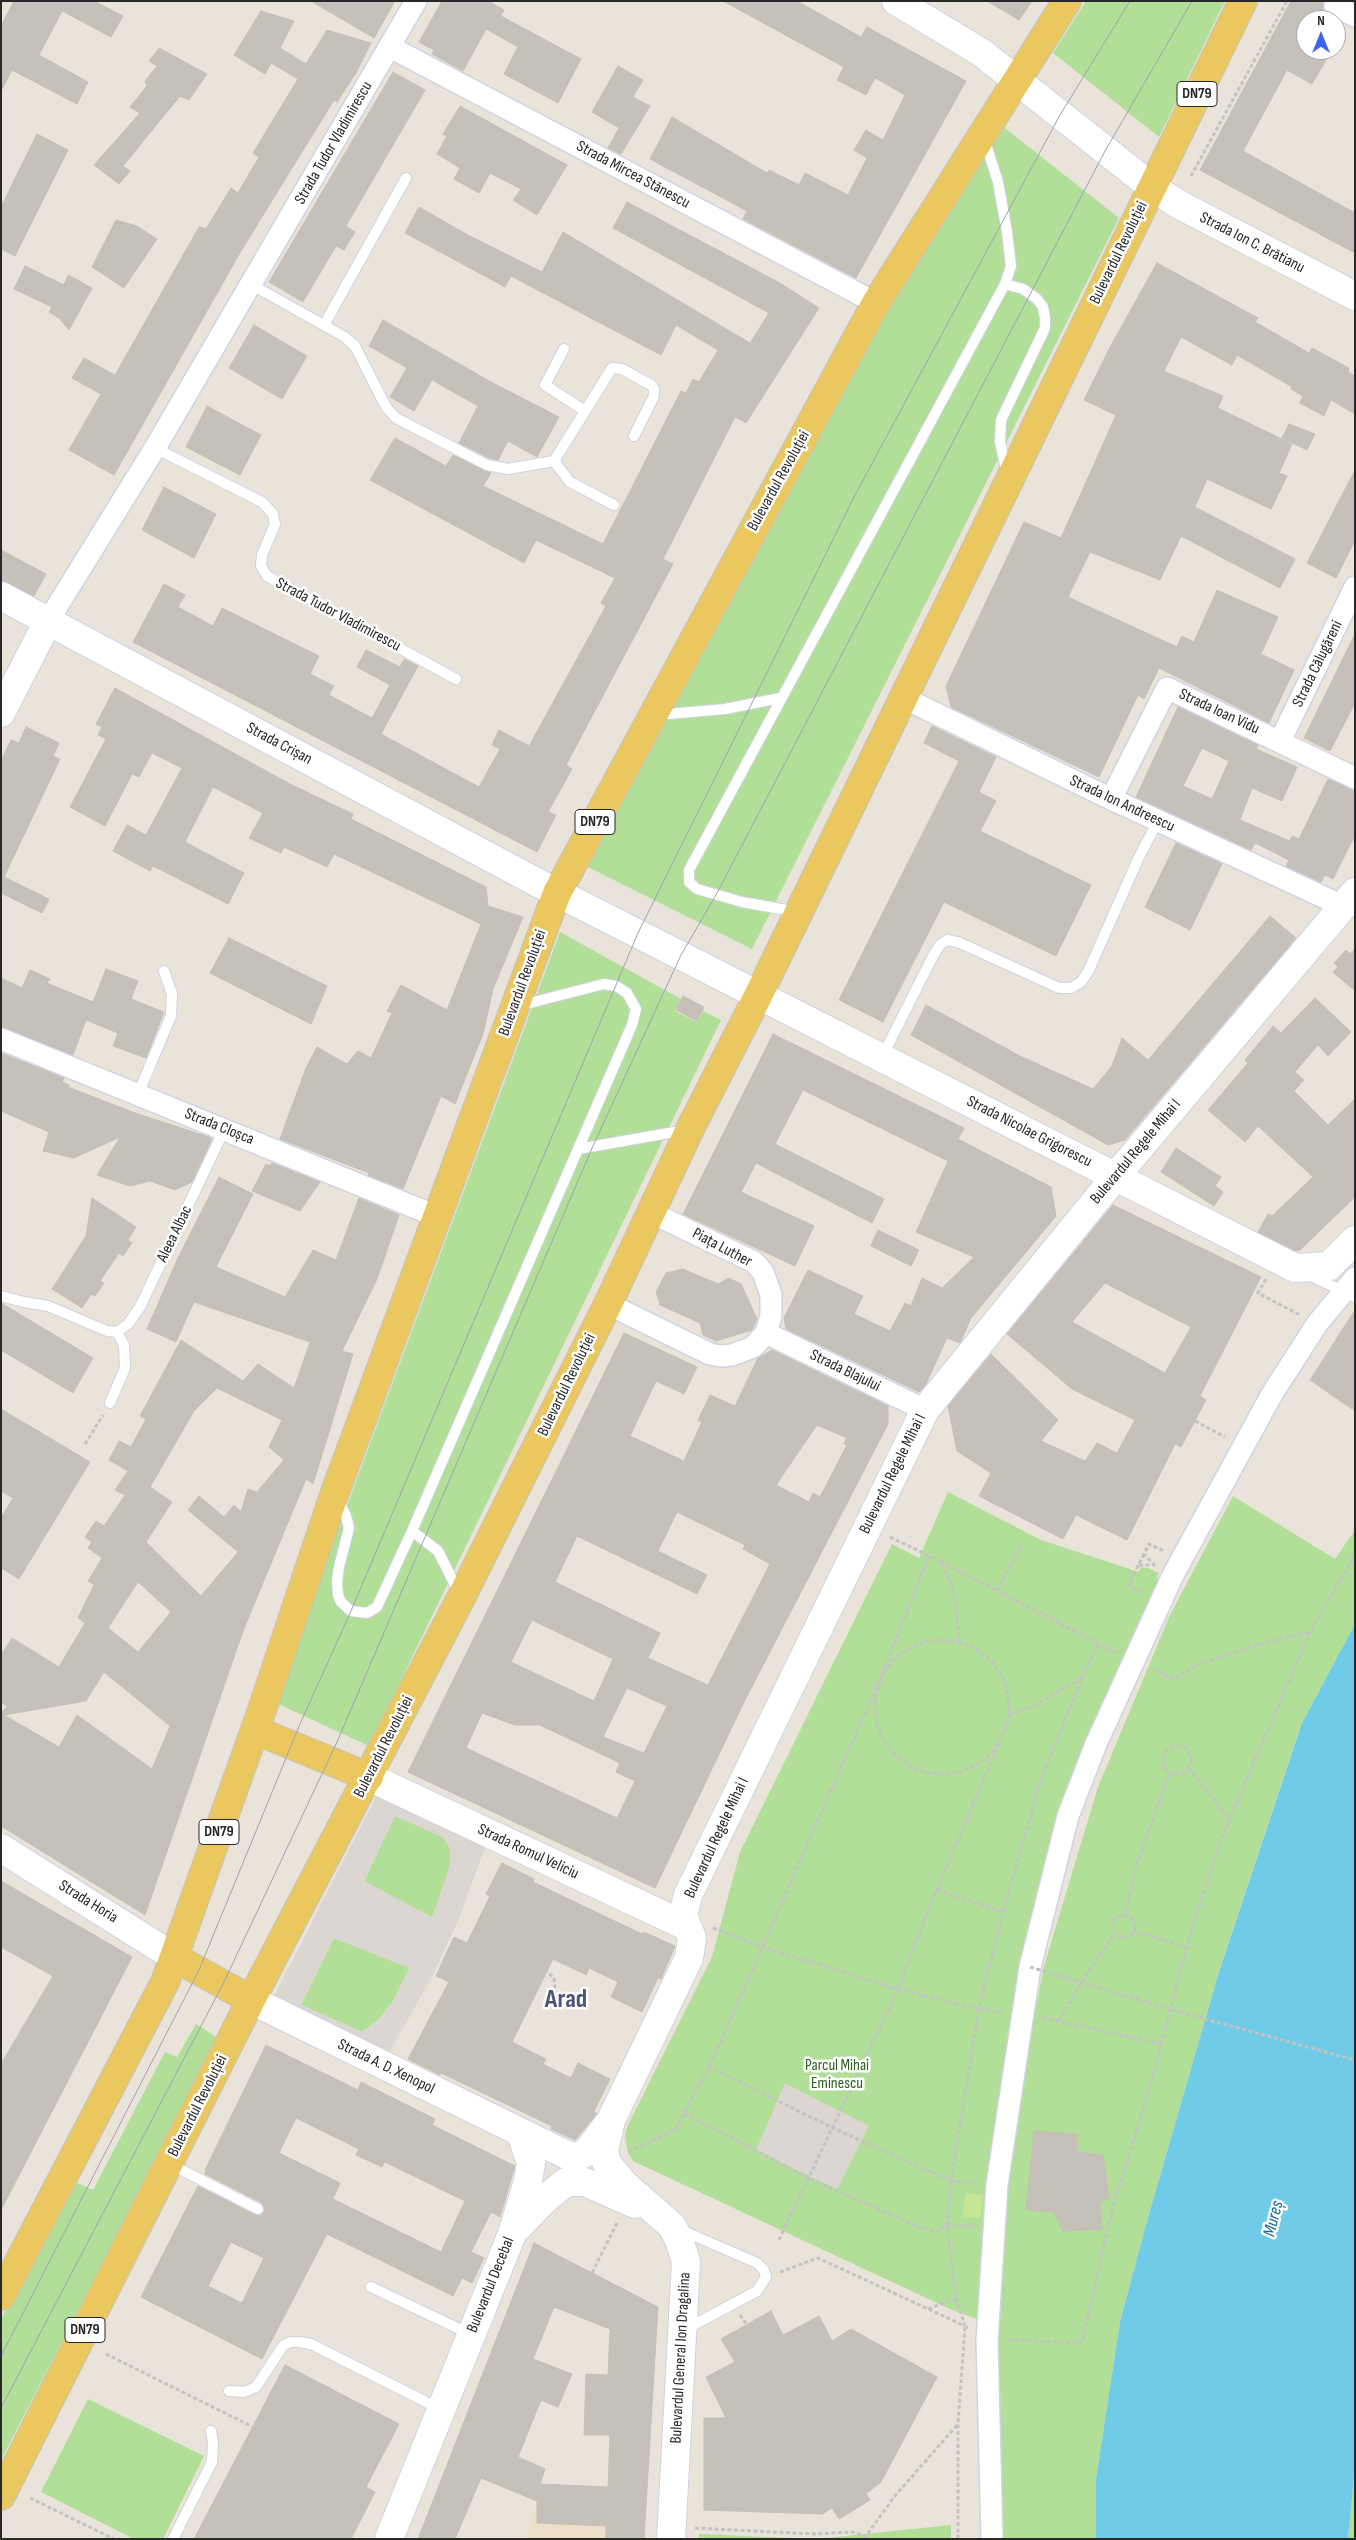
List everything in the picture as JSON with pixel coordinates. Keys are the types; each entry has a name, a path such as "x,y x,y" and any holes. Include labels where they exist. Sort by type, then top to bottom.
{"main road":[{"path":"896,1 950,32 1017,79"},
{"name":"Bulevardul Revoluției","path":"1,2296 156,2001 174,1957 255,1730 334,1496 557,893 876,302 1067,1"},
{"name":"Bulevardul Revoluției","path":"1,2496 251,2000 461,1598 608,1304 690,1129 759,994 1243,1"},
{"name":"Bulevardul Revoluției","path":"1017,79 1152,187"},
{"name":"Strada Ion C. Brătianu","path":"1152,187 1193,212 1355,296"},
{"name":"Strada Crișan","path":"1,596 557,893"},
{"path":"1,713 48,621"},
{"path":"557,893 759,994"},
{"name":"Bulevardul Regele Mihai I","path":"611,2120 689,1958 692,1938 698,1927 684,1915 688,1895 925,1410 1116,1176 1349,899"},
{"name":"Strada Nicolae Grigorescu","path":"759,994 1285,1263"},
{"path":"1285,1263 1328,1266 1355,1240"},
{"path":"255,1730 369,1777"},
{"name":"Strada Romul Veliciu","path":"369,1777 698,1927"},
{"name":"Strada Horia","path":"1,1848 174,1957"},
{"path":"174,1957 251,2000"},
{"name":"Strada A. D. Xenopol","path":"251,2000 521,2133"},
{"path":"521,2133 558,2152 575,2157 587,2152 611,2120"},
{"name":"Bulevardul General Ion Dragalina","path":"611,2120 605,2140 606,2162 624,2184 664,2220 680,2242 686,2262 683,2331 682,2533"},
{"name":"Bulevardul Decebal","path":"389,2539 470,2334 512,2234 528,2182 531,2162 521,2133"},
{"path":"512,2234 560,2186 573,2182 585,2182 604,2189 664,2220"}],"street":[{"name":"Strada Tudor Vladimirescu","path":"48,621 155,448 252,285 416,1"},
{"path":"1335,6 1355,16"},
{"name":"Strada Mircea Stănescu","path":"390,47 876,302"},
{"name":"Strada Călugăreni","path":"1280,741 1355,588"},
{"name":"Strada Ioan Vidu","path":"1111,799 1167,688 1355,778"},
{"name":"Strada Ion Andreescu","path":"904,698 1158,821 1349,899"},
{"name":"Strada Cloșca","path":"1,1039 436,1216"},
{"name":"Piața Luther","path":"652,1213 754,1262 763,1272 769,1284 772,1307 766,1333"},
{"path":"992,2539 987,2341 997,2185 1030,1967 1068,1816 1096,1744 1167,1586 1272,1394 1308,1337 1350,1288"},
{"path":"608,1304 710,1354 732,1355 753,1347 766,1333"},
{"name":"Strada Blajului","path":"766,1333 925,1410"}],"lane":[{"path":"799,912 705,893 689,882 688,875 694,859 780,698 1005,284 1011,266 1008,232 998,182 982,134"},
{"path":"324,325 406,178"},
{"path":"1005,284 1023,289 1037,300 1043,307 1045,318 1045,328 1002,420 1000,442 1009,480"},
{"path":"252,285 345,337 355,346 386,407 396,418 497,468 544,464 554,461 609,370 616,368 622,369 650,385 654,390 654,396 634,436"},
{"path":"564,349 545,385 585,411"},
{"name":"Strada Tudor Vladimirescu","path":"155,448 262,502 273,514 275,524 262,556 261,566 267,576 456,678"},
{"path":"554,461 570,482 614,505"},
{"path":"652,715 725,710 780,698"},
{"path":"882,1058 934,954 940,945 947,940 958,942 1060,988 1071,988 1081,982 1088,972 1139,857 1158,821"},
{"path":"138,1094 171,1016 172,994 164,971"},
{"path":"334,1496 348,1522 337,1582 341,1602 351,1611 367,1613 377,1607 412,1531 632,1025 636,1009 627,993 616,986 604,984 514,1007"},
{"path":"578,1149 690,1129"},
{"name":"Aleea Albac","path":"117,1332 128,1324 140,1308 224,1130"},
{"path":"1285,1263 1350,1288"},
{"path":"1,1296 48,1306 107,1331 117,1332 124,1345 125,1368 110,1403"},
{"path":"412,1531 438,1551 461,1598"},
{"path":"169,2164 258,2209"},
{"path":"664,2220 757,2263 764,2270 766,2277 764,2284 757,2292 683,2331"},
{"path":"371,2287 470,2334"},
{"path":"229,2391 244,2392 256,2387 283,2346 290,2342 300,2342 311,2344 441,2409"},
{"path":"172,2539 212,2462 213,2443 211,2431"}],"path":[{"path":"1190,176 1287,1"},
{"path":"1277,1303 1258,1293 1285,1263"},
{"path":"85,1444 110,1403"},
{"path":"1195,1421 1218,1434"},
{"path":"885,1534 1107,1648"},
{"path":"997,1591 1022,1544"},
{"path":"766,2277 818,2258 965,2326 987,2341 1082,2343 1111,2214 1162,2044 1187,1947 1229,1819 1310,1632 1355,1555"},
{"path":"628,2152 676,2129 708,2067 880,1679 929,1556"},
{"path":"940,1561 951,1584 956,1601 959,1641"},
{"path":"1139,1564 1152,1564"},
{"path":"1174,1679 1196,1665 1253,1646 1310,1632"},
{"path":"779,2240 898,1989 937,1890 1000,1742 1010,1715 1008,1688 992,1660 977,1649 959,1641 931,1641 905,1650 890,1663 880,1679 875,1699 875,1720 883,1740 891,1751 913,1768 934,1774 955,1773 975,1766 992,1753 1000,1742"},
{"path":"958,2539 958,2424 965,2326 956,2298 947,2224 951,2181 979,2009 1004,1912 1040,1784 1082,1678 1098,1644"},
{"path":"1010,1715 1035,1705 1082,1678"},
{"path":"1175,1746 1183,1747 1190,1753 1191,1762 1189,1768 1180,1774 1170,1772 1165,1767 1163,1759 1167,1751 1175,1746"},
{"path":"1189,1768 1229,1819"},
{"path":"1125,1915 1137,1864 1170,1772"},
{"path":"937,1890 1004,1912"},
{"path":"1133,1931 1133,1920 1125,1915 1118,1916 1113,1922 1115,1933 1090,1969 1059,2021 1162,2044"},
{"path":"698,1927 898,1989 979,2009"},
{"path":"1133,1931 1187,1947"},
{"path":"1115,1933 1126,1936 1133,1931"},
{"path":"525,1952 554,1978 557,2010"},
{"path":"1030,1967 1180,2012 1355,2060"},
{"path":"708,2067 833,2128 951,2181 962,2182"},
{"path":"684,2113 809,2178 921,2228 936,2232 947,2224 983,2228"},
{"path":"592,2273 621,2216"},
{"path":"928,2309 956,2298"},
{"path":"741,2316 747,2325"},
{"path":"106,2354 252,2426"},
{"path":"682,2533 813,2534 852,2532 865,2538 894,2497 958,2424"},
{"path":"30,2498 114,2539"}],"shaded area":[{"path":"377,1795 486,1845 459,1919 432,1977 386,2058 272,2000","holes":["395,1816 443,1837 450,1848 450,1866 432,1917 364,1881","334,1938 409,1968 392,2003 378,2020 362,2032 301,2005"]},
{"path":"785,2083 869,2126 837,2190 756,2150"},
{"path":"546,2484 647,2489 644,2539 525,2539 538,2498 545,2498"}],"green space":[{"path":"1086,1 1225,1 1159,137 1053,53"},
{"path":"1001,125 1119,218 752,949 588,867 879,320"},
{"path":"560,932 681,999 675,1011 697,1022 703,1011 721,1020 369,1746 274,1702"},
{"name":"Parcul Mihai Eminescu","path":"948,1492 1041,1540 1139,1572 1141,1567 1148,1568 1159,1573 1156,1578 1160,1579 1072,1781 1019,1964 995,2131 982,2321 952,2310 633,2161 628,2153 625,2136 627,2127 712,1957 740,1852 892,1544 919,1558"},
{"path":"1233,1496 1335,1559 1355,1530 1355,1624 1302,1723 1219,1972 1147,2221 1120,2322 1096,2479 1096,2539 995,2539 995,2388 1000,2193 1044,1966 1098,1787 1170,1615"},
{"path":"395,1816 443,1837 450,1848 450,1866 432,1918 364,1881"},
{"path":"334,1938 410,1968 392,2003 378,2020 362,2032 301,2005"},
{"path":"196,2024 218,2038 1,2460 1,2319 71,2180 93,2190 165,2052 177,2057"},
{"path":"965,2193 983,2195 980,2218 963,2217"},
{"path":"88,2399 204,2456 163,2539 134,2539 41,2492"},
{"path":"1355,2465 1355,2539 1348,2539 1349,2526"},
{"path":"951,2525 951,2539 817,2539"},
{"path":"699,2534 817,2539 699,2539"}],"water":[{"name":"Mureș","path":"1355,1624 1355,2465 1348,2539 1096,2539 1096,2479 1120,2322 1147,2221 1219,1972 1302,1723"}],"building":[{"path":"14,1 94,1 123,16 111,37 62,11 39,55 88,82 77,104 12,70 1,91 1,26"},
{"path":"311,1 395,1 374,38"},
{"path":"442,1 488,1 504,10 501,16 581,59 558,103 504,74 518,47 486,29 463,71 432,54 434,50 419,42"},
{"path":"723,1 797,1 861,37 867,27 966,81 856,278 743,219 747,211 650,159 672,117 767,173 769,170 799,185 805,173 848,195 867,158 854,150 866,130 883,140 905,95 875,78 866,95 837,80 844,67"},
{"path":"987,1 1032,1 1019,20"},
{"path":"1291,1 1324,1 1323,7 1325,10 1296,10 1296,60 1326,60 1312,84 1287,70 1243,151 1355,213 1355,253 1200,170"},
{"path":"261,11 294,21 280,48 306,64 327,30 371,43 356,73 337,102 334,100 241,251 114,475 69,450 101,394 72,378 84,358 115,375 199,227 206,229 231,188 238,193 259,157 253,153 298,79 271,63 265,74 234,55"},
{"path":"159,48 207,74 189,100 180,96 123,166 130,171 119,184 94,165 140,113 130,107 147,86 145,81 157,66 149,61"},
{"path":"618,66 643,80 633,97 650,106 621,154 608,148 619,128 592,112"},
{"path":"393,72 425,90 346,226 355,232 344,250 336,246 303,302 269,282"},
{"path":"460,106 567,165 537,215 513,200 521,189 490,173 479,193 454,179 460,168 437,154 447,136 443,134"},
{"path":"37,134 68,150 15,256 1,249 1,207"},
{"path":"627,202 780,283 819,308 746,423 735,417 663,559 673,564 566,765 572,769 548,812 556,815 537,852 133,642 164,584 185,595 178,607 213,626 222,608 319,656 310,674 334,686 329,695 372,718 390,685 357,667 366,650 400,667 404,659 418,666 381,734 479,787 500,749 492,745 499,730 529,746 606,606 601,603 615,578 536,540 524,563 370,480 395,438 446,466 453,455 491,473 483,486 603,544 681,391 686,393 693,379 699,382 718,350 676,325 661,355 511,276 505,287 405,233 419,207 468,235 542,272 563,232 750,343 769,313 613,228"},
{"path":"116,220 137,226 157,239 124,288 92,267"},
{"path":"1157,263 1258,318 1255,322 1309,353 1312,348 1349,368 1348,372 1355,376 1355,414 1331,400 1324,416 1300,403 1303,396 1291,389 1292,387 1237,355 1232,365 1181,337 1164,371 1223,396 1218,408 1292,444 1279,473 1287,476 1271,509 1207,479 1195,507 1295,559 1280,588 1181,536 1160,580 1090,552 1068,597 1177,647 1182,636 1194,642 1217,590 1278,617 1261,654 1294,670 1269,723 1159,668 1144,699 1138,695 1099,777 951,707 946,686 1024,522 1061,538 1116,415 1084,400 1109,349"},
{"path":"25,266 64,285 68,275 92,288 69,330 59,318 49,312 52,307 14,289"},
{"path":"383,320 491,382 559,417 537,457 508,441 498,460 489,458 459,443 478,406 432,380 414,411 390,397 407,368 369,346"},
{"path":"254,325 307,356 282,399 229,368"},
{"path":"207,406 261,435 240,475 186,447"},
{"path":"1289,424 1315,434 1307,450 1282,438"},
{"path":"1355,470 1355,540 1336,578 1307,563"},
{"path":"164,487 216,514 194,558 142,530"},
{"path":"1,550 46,574 34,596 1,580"},
{"path":"1355,634 1355,703 1330,751 1304,738"},
{"path":"115,688 290,784 353,814 351,819 486,887 488,906 523,917 493,989 483,1034 455,1104 441,1096 403,1189 368,1175 369,1173 280,1139 306,1068 317,1047 347,1064 358,1051 371,1058 392,1013 387,1011 401,985 447,1010 481,924 334,854 327,867 284,847 281,853 249,838 263,813 213,787 185,842 244,873 228,904 153,866 150,871 113,851 127,825 146,835 182,768 152,753 139,777 132,774 105,826 70,807 106,739 98,735 102,727 96,724"},
{"path":"1178,707 1258,745 1256,749 1297,767 1282,801 1252,788 1240,820 1290,841 1292,836 1299,839 1328,779 1355,791 1355,835 1333,879 1325,875 1321,882 1286,866 1289,860 1255,843 1251,850 1136,797","holes":["1202,748 1229,761 1212,799 1183,786"]},
{"path":"932,726 996,757 979,792 996,801 980,831 1091,885 1056,956 944,902 883,1022 839,1000 959,761 924,743"},
{"path":"26,727 59,743 53,756 60,759 4,877 49,899 42,913 1,893 1,761 11,740 19,743"},
{"path":"1176,843 1222,864 1190,930 1145,907"},
{"path":"1270,916 1296,938 1125,1140 1108,1145 911,1035 926,1005 1020,1056 1093,1089 1112,1066 1122,1038 1148,1060"},
{"path":"229,938 327,986 311,1024 210,973"},
{"path":"1355,948 1355,991 1333,972 1338,967 1334,963 1346,950 1350,954"},
{"path":"106,969 138,981 131,999 164,1012 146,1058 113,1046 118,1033 86,1020 73,1055 1,1027 1,978 22,988 30,970 50,979 47,983 93,1002"},
{"path":"683,996 704,1007 697,1021 676,1010"},
{"path":"1315,998 1351,1032 1328,1056 1318,1045 1295,1072 1304,1080 1294,1091 1328,1125 1355,1099 1355,1197 1300,1250 1296,1251 1258,1232 1268,1214 1272,1216 1313,1177 1258,1126 1245,1142 1208,1110 1248,1063 1245,1060 1273,1026 1281,1033"},
{"path":"773,1034 964,1128 958,1139 1051,1187 1056,1216 971,1318 960,1343 947,1338 925,1386 919,1392 786,1329 784,1318 808,1270 863,1296 854,1314 890,1331 905,1303 911,1306 922,1278 942,1288 974,1257 916,1232 948,1161 803,1090 775,1144 884,1199 872,1223 756,1163 741,1192 814,1226 795,1266 683,1214"},
{"path":"1,1053 64,1078 62,1082 69,1085 68,1087 135,1113 212,1139 192,1182 175,1190 150,1181 130,1186 97,1175 120,1137 74,1158 43,1151 49,1132 1,1111"},
{"path":"1176,1148 1221,1177 1215,1186 1223,1192 1214,1206 1161,1172"},
{"path":"272,1163 320,1182 300,1211 252,1191 266,1164 270,1166"},
{"path":"219,1177 253,1194 216,1267 285,1297 313,1250 336,1260 359,1198 399,1215 377,1279 342,1351 353,1354 313,1484 306,1479 243,1631 145,1915 1,1826 1,1714 7,1706 1,1702 1,1655 12,1638 59,1667 85,1623 78,1618 94,1585 88,1581 102,1558 88,1548 92,1542 85,1537 96,1521 104,1526 125,1495 115,1490 128,1471 109,1460 119,1441 131,1447 146,1419 140,1416 181,1340 243,1381 258,1364 294,1388 310,1342 194,1302 176,1342 147,1329 178,1258","holes":["217,1388 282,1420 269,1447 284,1460 257,1492 248,1489 241,1512 234,1505 224,1517 199,1496 188,1510 238,1552 201,1596 146,1542 172,1502 150,1487 194,1411","138,1582 171,1612 138,1652 108,1628","104,1672 170,1726 152,1769 77,1715 59,1747 4,1715 86,1701"]},
{"path":"92,1198 136,1227 128,1240 132,1243 123,1256 119,1253 100,1281 104,1283 95,1296 91,1294 82,1308 52,1289 86,1236"},
{"path":"1113,1205 1261,1277 1200,1396 1206,1400 1181,1447 1175,1444 1127,1540 1076,1515 1063,1539 979,1496 991,1473 957,1451 948,1406 991,1354 1058,1420 1041,1441 1085,1461 1097,1443 1117,1453 1135,1420 1072,1389 1007,1334","holes":["1105,1283 1191,1327 1165,1373 1072,1322"]},
{"path":"878,1230 919,1250 911,1266 871,1246"},
{"path":"683,1269 718,1284 729,1278 741,1284 757,1319 752,1330 716,1341 703,1335 700,1323 660,1305 656,1292 666,1273"},
{"path":"1,1303 93,1358 73,1393 1,1350"},
{"path":"1355,1310 1355,1411 1310,1380"},
{"path":"624,1333 697,1367 684,1394 656,1381 630,1436 684,1461 702,1422 698,1420 710,1395 735,1406 758,1358 772,1350 888,1406 888,1424 744,1702 655,1888 408,1772","holes":["817,1425 847,1438 844,1444 847,1445 820,1497 813,1493 809,1502 776,1485","677,1512 745,1545 743,1549 770,1564 708,1685 648,1658 660,1633 555,1582 577,1536 697,1594 707,1575 658,1551","532,1620 613,1659 594,1701 511,1662","627,1688 667,1706 644,1753 603,1737","482,1713 515,1725 540,1725 620,1763 616,1772 635,1781 617,1818 466,1748"]},
{"path":"1,1409 90,1462 19,1579 1,1568 1,1518 13,1498 1,1491"},
{"path":"502,1863 534,1879 533,1882 642,1934 644,1932 675,1946 661,1979 658,1978 642,2012 611,1997 618,1982 589,1968 586,1975 553,1959 512,2042 546,2059 543,2064 571,2078 578,2063 610,2079 594,2111 597,2114 575,2140 551,2129 552,2126 408,2059 449,1982 436,1976 454,1937 467,1943 490,1896 486,1894"},
{"path":"1,1881 132,1957 1,2210 1,2064 53,1976 1,1947"},
{"path":"266,2045 358,2090 361,2082 435,2119 432,2125 515,2166 500,2217 491,2212 471,2252 484,2258 472,2283 462,2278 453,2296 327,2234 262,2359 141,2297 198,2186 255,2215 261,2215 264,2212 262,2203 205,2174 205,2170","holes":["296,2118 359,2149 356,2155 382,2167 385,2162 465,2201 441,2252 333,2199 340,2183 279,2153","231,2242 264,2258 242,2303 208,2286"]},
{"path":"1034,2131 1077,2134 1077,2152 1103,2155 1109,2198 1100,2202 1102,2229 1063,2231 1054,2212 1026,2210"},
{"path":"534,2243 658,2307 644,2539 606,2539 606,2526 537,2523 537,2501 481,2478 455,2539 418,2539","holes":["554,2307 610,2329 608,2375 586,2374 584,2435 610,2435 608,2487 540,2484 545,2469 518,2457 541,2400 558,2407 572,2374 533,2359"]},
{"path":"771,2311 783,2335 819,2316 832,2341 851,2329 937,2377 881,2482 866,2494 870,2500 839,2519 832,2508 822,2514 704,2510 704,2418 726,2418 706,2377 735,2362 721,2339"},
{"path":"285,2365 399,2424 366,2487 375,2492 351,2539 194,2539"}],"tram line":[{"path":"1,2356 199,1970 300,1724 351,1611 638,933 855,495 1060,115 1130,1"},
{"path":"1,2408 223,1984 337,1742 593,1146 681,955 716,895 1105,151 1192,1"}],"district":[{"name":"Arad","path":"566,2000"}]}
